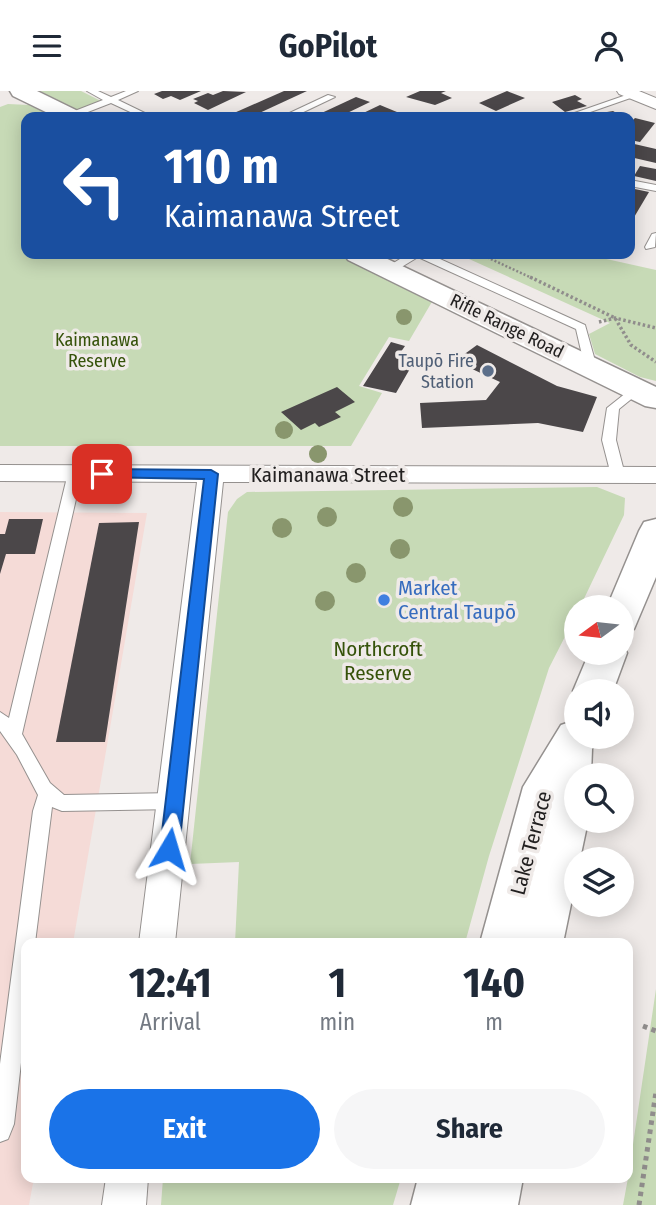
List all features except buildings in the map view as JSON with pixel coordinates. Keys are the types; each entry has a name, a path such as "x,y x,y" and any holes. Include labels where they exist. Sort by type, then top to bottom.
{"main road":[{"path":"21,91 61,112"},
{"name":"Rifle Range Road","path":"368,259 646,394"},
{"path":"631,595 656,531"},
{"name":"Lake Terrace","path":"505,938 544,787 570,749"},
{"name":"Lake Terrace","path":"540,938 569,807 574,749"},
{"path":"439,1205 446,1183"},
{"path":"490,1205 495,1183"}],"street":[{"path":"630,93 656,104"},
{"name":"Kaimanawa Street","path":"0,473 656,475"},
{"path":"158,938 211,474"},
{"path":"124,1205 126,1183"},
{"path":"447,1183 447,1205"}],"lane":[{"path":"91,91 137,112"},
{"path":"83,112 134,91"},
{"path":"581,112 630,93"},
{"path":"297,112 331,97"},
{"path":"635,184 656,188"},
{"path":"650,247 656,236"},
{"path":"391,269 407,259"},
{"path":"432,259 581,327 591,367"},
{"path":"618,475 609,440 613,408 646,394"},
{"path":"13,735 75,473"},
{"path":"0,719 26,755 37,780 62,803 175,801"},
{"path":"26,938 42,811 47,792"},
{"path":"0,1131 21,980"}],"path":[{"path":"604,320 615,318 656,328"},
{"path":"643,1026 656,1031"},
{"path":"639,1205 656,1092"}],"shaded area":[{"path":"0,512 147,513 74,938 21,938 21,1183 33,1183 29,1205 0,1205"}],"green space":[{"path":"40,91 81,91 101,101 77,110"},
{"name":"Kaimanawa Reserve","path":"8,104 29,105 44,112 21,112 21,259 347,259 433,300 409,341 389,337 359,386 382,393 351,446 0,446 0,107"},
{"path":"469,259 606,259 656,270 656,381 640,377 595,354 589,334 610,323"},
{"name":"Northcroft Reserve","path":"597,487 625,498 624,515 586,595 564,595 564,639 549,668 489,856 466,938 235,938 239,862 190,864 228,512 237,499 247,492"},
{"path":"656,989 656,1205 623,1205 627,1183 633,1183 633,1144"},
{"path":"163,1183 400,1183 393,1205 161,1205"}],"place":[{"name":"Taupō Fire Station","path":"488,371"},
{"name":"Market Central Taupō","path":"384,600"}],"route":[{"path":"102,474 211,474 169,849"}]}
